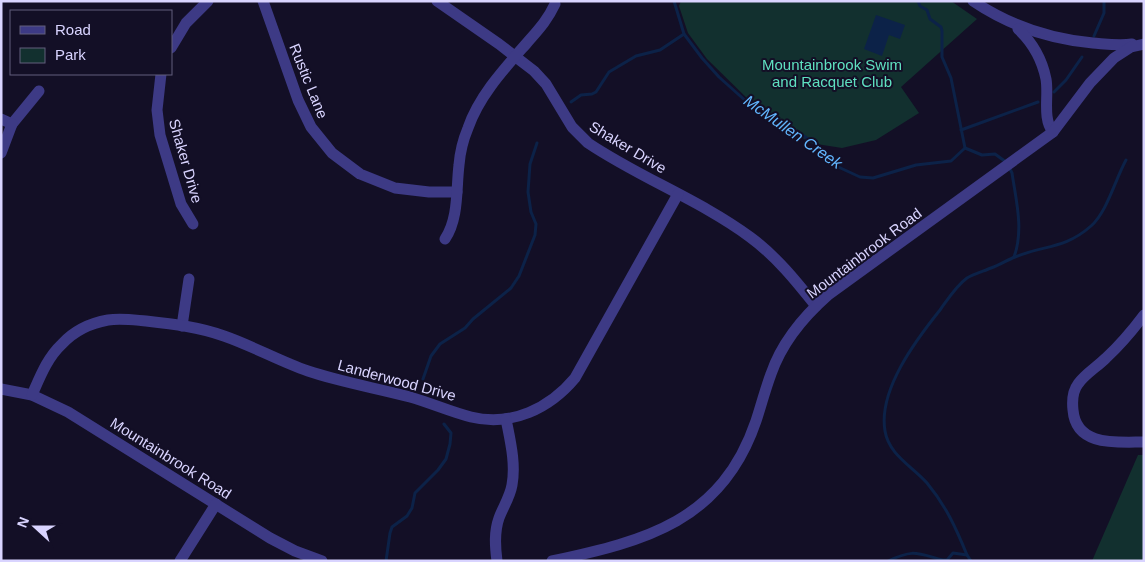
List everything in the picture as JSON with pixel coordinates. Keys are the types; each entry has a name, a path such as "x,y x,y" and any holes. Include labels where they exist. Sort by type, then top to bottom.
{"street":[{"path":"172,46 186,23 208,1"},
{"name":"Rustic Lane","path":"263,1 306,118 332,153 360,174 395,188 429,192 457,192"},
{"name":"Shaker Drive","path":"437,1 516,56 534,71 546,84 568,121 582,138 751,237 787,270 816,306"},
{"path":"973,1 1018,29 1028,38 1036,50 1046,80 1048,122 1053,132"},
{"path":"445,239 453,224 462,144 471,119 486,94 516,56 545,24 555,4"},
{"path":"1006,21 1036,33 1061,39 1116,45 1144,43"},
{"name":"Mountainbrook Road","path":"552,561 622,543 662,529 685,517 706,502 732,473 742,456 774,365 784,345 797,326 816,306 1053,132 1090,83 1114,58 1131,47 1144,43"},
{"name":"Shaker Drive","path":"161,75 157,110 160,135 181,204 193,224"},
{"path":"1,153 7,122 39,91"},
{"name":"Landerwood Drive","path":"32,395 52,354 69,337 82,329 115,319 182,326 224,336 277,359 316,373 412,398 471,417 506,419 538,409 559,396 575,378 678,194"},
{"path":"182,326 189,279"},
{"path":"1144,315 1115,350 1079,383 1073,393 1072,401 1076,423 1088,435 1108,442 1144,442"},
{"name":"Mountainbrook Road","path":"1,390 32,395 68,412 270,538 295,551 322,561"},
{"path":"497,561 495,547 496,530 510,492 513,471 506,419"},
{"path":"180,561 216,504"}],"green space":[{"name":"Mountainbrook Swim and Racquet Club","path":"681,1 951,1 977,19 901,87 919,113 876,140 842,148 810,143 755,106 707,59 688,33 679,6"},
{"path":"1138,455 1144,455 1144,561 1092,561"}],"water":[{"path":"876,15 905,25 900,39 889,35 882,56 864,49"}],"waterway":[{"name":"McMullen Creek","path":"674,1 684,34 719,77 758,112 796,131 816,144 834,165 860,177 873,178 916,165 951,161 965,148"},
{"path":"918,1 920,6 927,10 930,19 941,27 942,57 951,78 965,148"},
{"path":"1094,36 1104,13 1104,1"},
{"path":"571,102 581,95 596,92 609,72 636,56 660,50 684,34"},
{"path":"1054,92 1066,80 1082,57"},
{"path":"961,130 1038,102"},
{"path":"423,379 431,356 440,344 465,328 473,319 511,288 519,276 535,235 536,224 531,212 528,192 530,164 537,143"},
{"name":"McMullen Creek","path":"965,148 982,155 995,154 1006,162"},
{"name":"McMullen Creek","path":"971,561 940,500 927,483 896,454 887,439 884,415 893,383 901,366 920,336 963,281 1015,257 1063,243 1091,226 1102,213 1126,160"},
{"name":"McMullen Creek","path":"1009,167 1012,173 1019,226 1014,257"},
{"path":"386,561 392,527 407,516 412,508 415,493 446,459 451,433 444,424"},
{"path":"888,561 915,553 943,560 947,560 953,553 967,555"}]}
